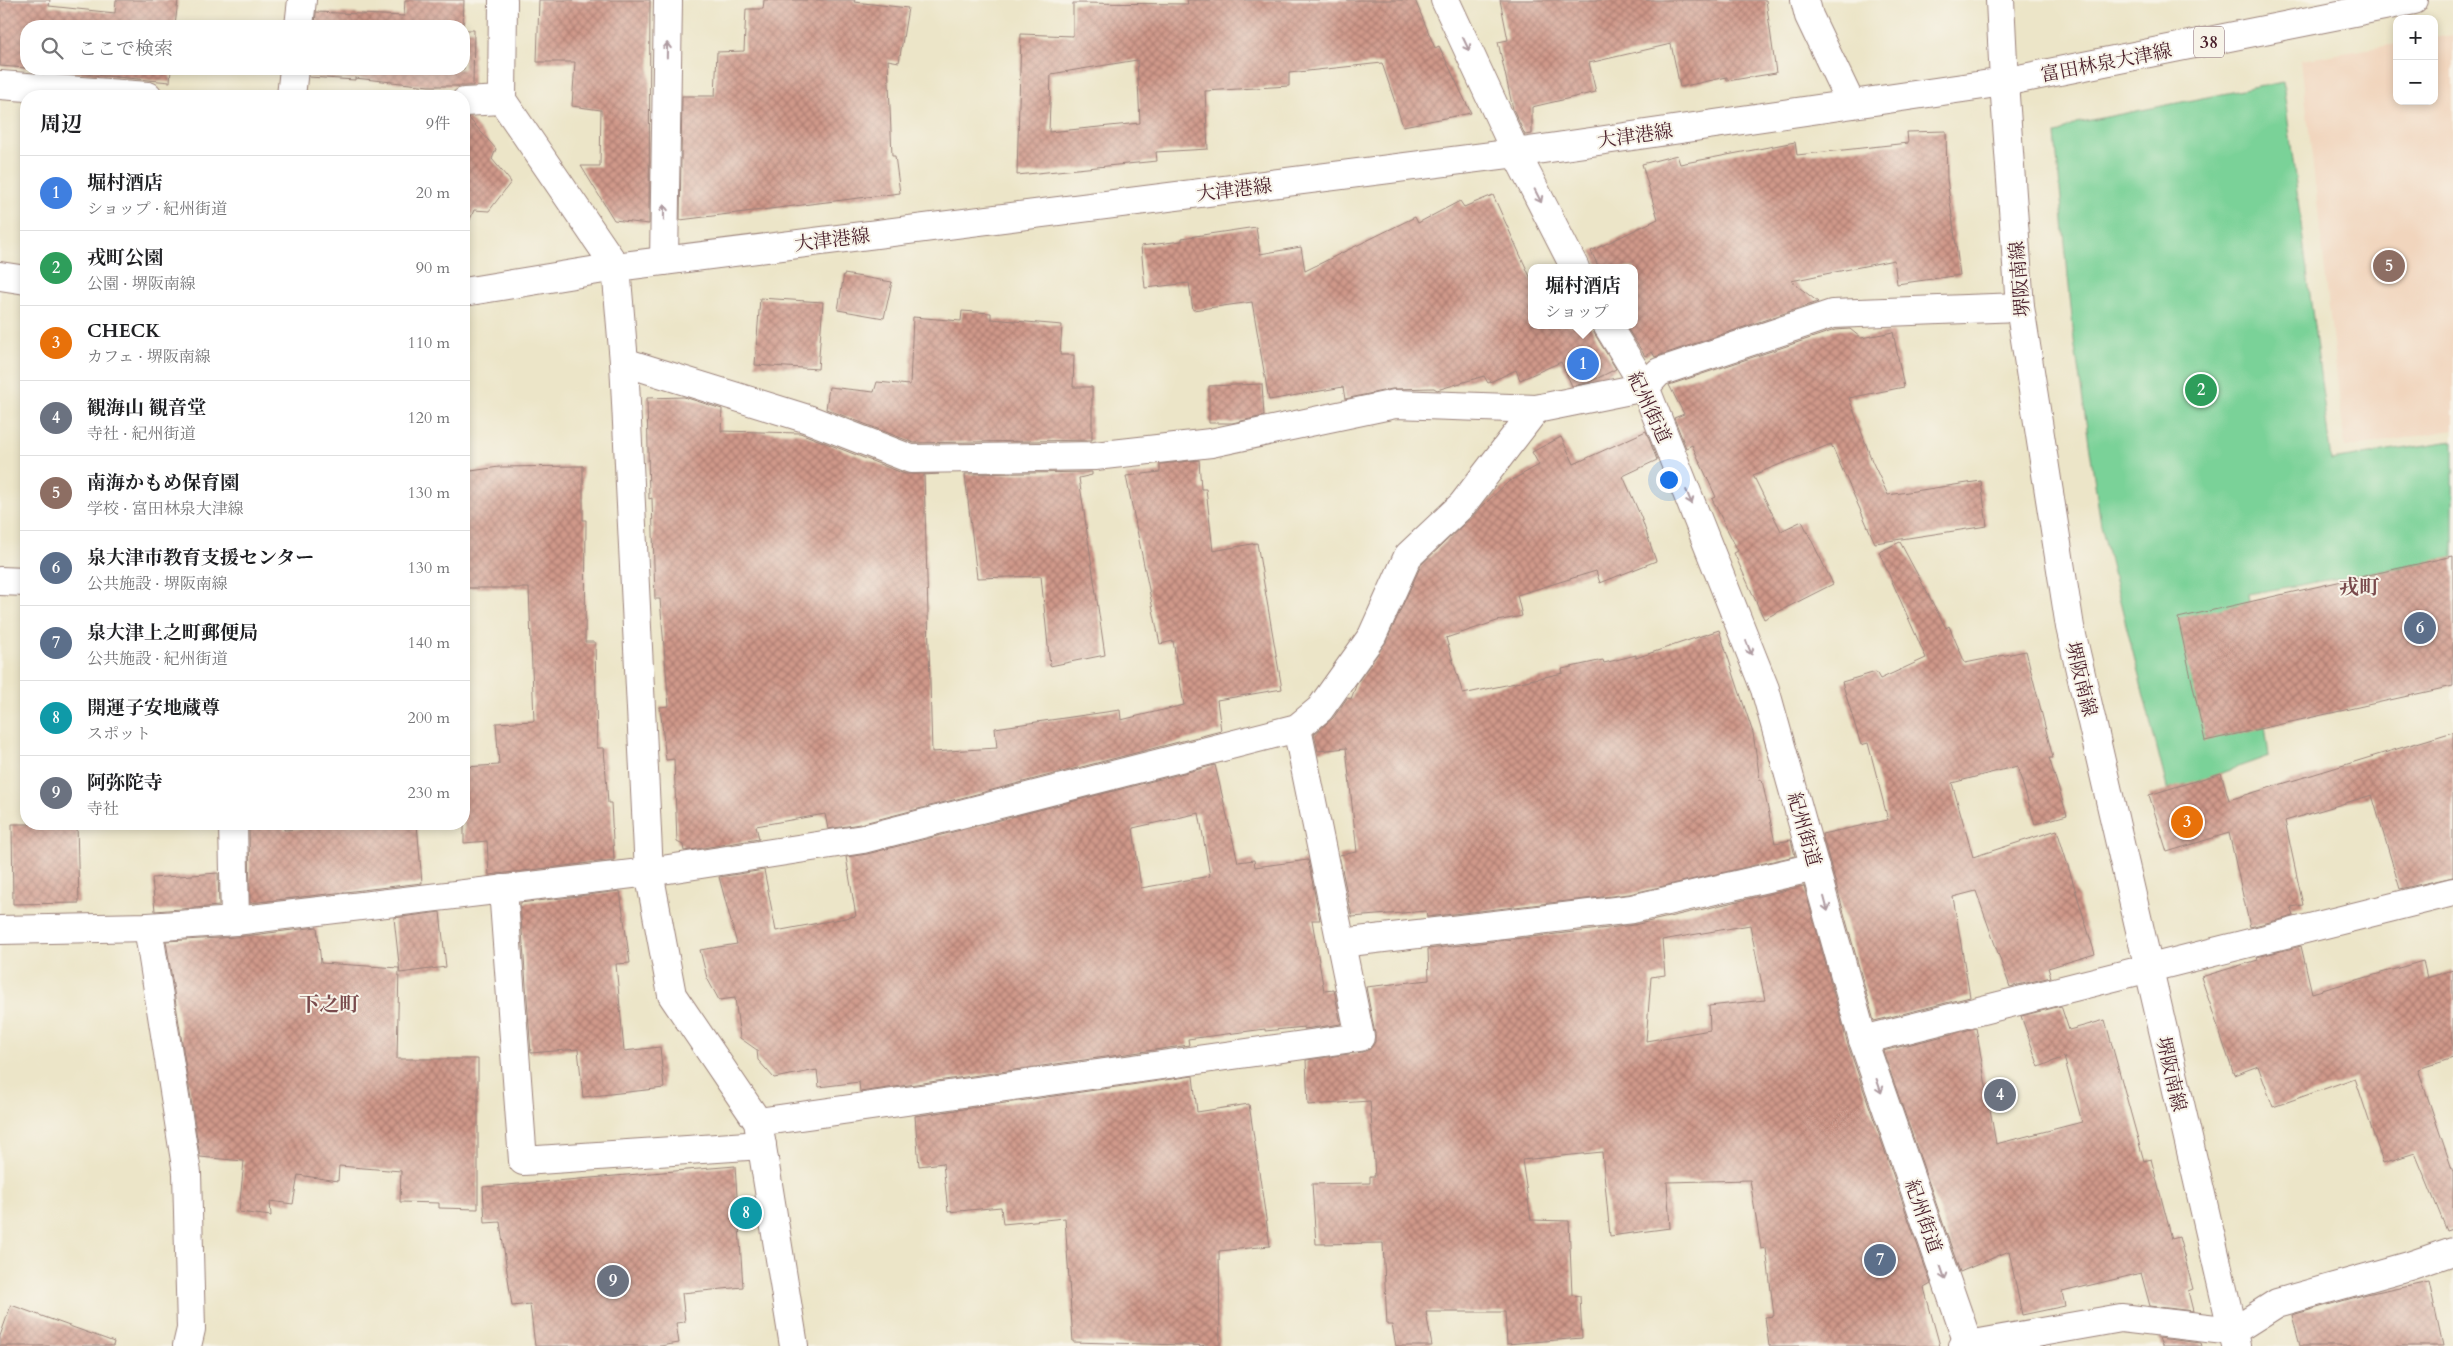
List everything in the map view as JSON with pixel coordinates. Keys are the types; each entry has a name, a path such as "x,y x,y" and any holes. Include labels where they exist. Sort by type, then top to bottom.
{"street":[{"path":"300,20 302,0"},
{"path":"503,0 502,100 616,267 624,362 649,872 672,996 760,1133 794,1346"},
{"path":"664,261 668,0"},
{"path":"1445,0 1516,153 1573,264"},
{"path":"1805,0 1809,16 1851,104"},
{"name":"堺阪南線","path":"2000,0 2020,307 2070,627 2147,967 2235,1338"},
{"name":"富田林泉大津線","path":"2004,82 2414,0"},
{"path":"292,90 293,75"},
{"name":"大津港線","path":"470,291 616,267 1516,153 2004,82"},
{"path":"0,85 67,90"},
{"path":"470,102 502,100"},
{"path":"0,276 20,279"},
{"path":"624,362 808,419 912,459 1095,456 1211,443 1396,404 1536,409 1645,387 1659,372 1832,314 2020,307"},
{"name":"紀州街道","path":"1609,329 1645,387 1765,688 1863,1040 1967,1346"},
{"path":"0,930 148,927 235,921 649,872 863,838 1297,728 1320,709 1372,636 1408,556 1462,505 1536,409"},
{"path":"0,581 20,582"},
{"path":"503,889 523,1161 760,1133 1360,1038 1297,728"},
{"path":"233,830 235,921"},
{"path":"1341,943 1632,909 1815,867"},
{"path":"1863,1040 2147,967 2453,892"},
{"path":"148,927 187,1173 191,1329 187,1346"},
{"path":"1967,1346 2121,1318 2235,1338 2277,1304 2453,1251"}],"shaded area":[{"path":"2453,35 2453,430 2345,448 2301,60 2393,45 2393,105 2438,105 2438,37"}],"green space":[{"path":"2283,82 2331,460 2453,441 2453,558 2248,594 2269,756 2168,792 2101,525 2074,340 2055,135 2076,123"}],"building":[{"path":"0,0 50,0 49,6 115,13 116,0 178,0 176,20 20,20 20,68 0,66"},
{"path":"405,0 464,0 463,20 315,20 316,12 404,16"},
{"path":"539,0 650,0 649,224 614,220 581,166 600,166 601,110 572,106 575,62 537,62"},
{"path":"764,0 855,0 854,2 908,8 899,62 888,60 892,156 895,156 900,193 680,220 682,96 715,96 717,52 744,51 746,9 763,9"},
{"path":"1187,0 1415,0 1435,48 1439,46 1471,113 1403,126 1382,63 1289,73 1289,86 1205,91 1208,149 1156,152 1157,161 1017,175 1021,34 1073,36 1073,3 1188,4","holes":["1137,60 1140,123 1049,132 1051,74"]},
{"path":"1500,0 1766,0 1776,73 1727,81 1727,77 1680,87 1671,44 1589,63 1596,92 1532,107 1532,134 1525,135 1513,109 1498,42 1508,40"},
{"path":"470,30 474,30 473,86 429,86 355,78 355,80 309,77 309,75 470,75"},
{"path":"96,75 171,75 170,82"},
{"path":"470,119 496,149 492,159 511,182 489,211 474,210 470,220"},
{"path":"1946,131 1947,179 1960,275 1897,284 1894,260 1791,281 1818,302 1655,357 1652,352 1645,356 1628,329 1638,329 1638,264 1597,264 1591,251 1658,219 1642,164 1677,155 1680,164 1795,142 1797,155 1908,143 1907,132"},
{"path":"1493,195 1528,272 1528,329 1592,329 1616,369 1588,383 1572,386 1561,362 1520,380 1516,370 1488,383 1484,376 1437,390 1434,388 1392,389 1345,399 1343,387 1269,400 1252,302 1193,310 1189,283 1145,288 1141,246 1182,241 1182,238 1256,227 1260,254 1301,247 1305,271 1415,217 1418,223 1460,201 1464,207"},
{"path":"844,274 892,282 884,318 838,310"},
{"path":"760,298 823,302 818,369 755,365"},
{"path":"962,311 991,313 991,319 1062,325 1060,355 1074,355 1073,387 1092,387 1092,440 914,443 826,409 829,387 874,392 877,382 910,385 913,317 961,321"},
{"path":"1850,329 1861,338 1893,332 1904,387 1849,398 1872,461 1888,495 1981,481 1987,526 1875,543 1831,444 1753,475 1781,531 1802,521 1833,584 1764,619 1734,553 1738,551 1712,499 1716,497 1692,445 1686,448 1674,418 1684,414 1669,385 1835,330"},
{"path":"1262,384 1264,416 1232,423 1209,423 1209,386"},
{"path":"684,397 722,409 721,431 800,433 905,474 939,474 924,475 932,752 997,748 995,728 1120,710 1121,720 1184,705 1173,641 1160,644 1126,476 1160,472 1160,464 1199,460 1201,489 1206,489 1213,551 1257,543 1282,689 1217,700 1221,731 860,824 828,829 825,814 756,826 759,839 684,851 683,845 677,842 674,759 666,760 660,707 669,706 660,599 655,599 652,498 649,499 647,398"},
{"path":"1646,431 1657,460 1623,476 1641,517 1656,561 1600,583 1596,571 1517,595 1522,616 1497,621 1446,638 1463,694 1563,673 1562,669 1603,660 1604,663 1636,655 1636,658 1719,630 1753,733 1760,780 1762,780 1775,843 1791,840 1795,856 1629,894 1427,917 1426,911 1352,917 1339,855 1357,852 1346,748 1318,751 1314,734 1333,718 1347,698 1351,699 1357,683 1386,642 1421,565 1508,482 1539,465 1532,452 1561,437 1574,464"},
{"path":"583,466 583,520 586,520 585,642 595,642 597,748 604,748 608,803 611,803 614,860 489,875 487,841 464,843 464,830 470,830 470,767 499,765 496,723 534,721 529,588 470,588 470,471 499,467"},
{"path":"1092,472 1092,475 1079,478 1105,655 1050,666 1041,576 977,578 965,474"},
{"path":"1900,542 1946,628 1949,626 1965,663 2026,651 2053,758 2049,758 2067,815 2035,824 2017,766 1952,783 1973,857 2057,830 2095,954 2048,968 2051,977 2010,987 1976,891 1953,897 1970,997 1874,1021 1822,834 1888,820 1868,743 1861,745 1842,682 1876,672 1880,679 1926,658 1879,552"},
{"path":"2453,556 2453,686 2205,741 2178,618"},
{"path":"2453,732 2453,877 2400,889 2372,795 2285,821 2303,905 2291,907 2294,916 2250,927 2229,833 2167,852 2149,795 2221,773 2229,800"},
{"path":"1215,765 1238,862 1254,860 1255,867 1308,860 1320,920 1312,920 1324,991 1334,990 1341,1024 1304,1029 1304,1027 1265,1031 1265,1029 1188,1039 1189,1045 860,1092 859,1082 819,1087 817,1070 774,1078 758,1060 757,1050 740,1038 735,998 719,1000 707,978 700,950 737,944 719,877 764,870 776,931 856,916 846,857 867,854","holes":["1199,813 1210,876 1141,888 1133,828"]},
{"path":"12,824 20,824 20,830 77,830 79,903 13,904"},
{"path":"249,830 418,830 422,883 250,903"},
{"path":"218,873 219,906 155,911 152,878"},
{"path":"1804,886 1848,1045 1931,1284 1924,1288 1940,1346 1769,1346 1765,1317 1774,1316 1766,1248 1761,1249 1750,1180 1667,1182 1670,1228 1610,1236 1602,1152 1522,1160 1531,1220 1569,1221 1572,1295 1580,1296 1582,1338 1507,1344 1505,1312 1426,1312 1432,1346 1396,1346 1392,1325 1387,1325 1383,1243 1316,1244 1312,1184 1370,1183 1370,1176 1375,1176 1370,1101 1308,1105 1306,1060 1362,1052 1370,1049 1375,1042 1375,1034 1366,987 1429,980 1428,949 1634,925","holes":["1750,925 1765,1000 1709,1006 1710,1030 1646,1041 1651,977 1665,975 1662,940"]},
{"path":"620,891 630,963 616,964 624,1051 660,1047 664,1088 583,1097 578,1049 531,1053 520,903"},
{"path":"440,912 446,967 400,973 394,918"},
{"path":"317,927 321,963 399,968 397,1059 478,1059 478,1209 439,1208 439,1203 400,1202 401,1171 339,1166 338,1181 298,1175 293,1204 270,1201 271,1216 239,1212 244,1161 200,1157 166,941 237,937"},
{"path":"2301,946 2312,993 2423,961 2427,978 2453,970 2453,1058 2418,1069 2453,1172 2453,1229 2447,1231 2415,1153 2383,1163 2355,1078 2273,1107 2258,1066 2234,1075 2201,977 2258,960 2257,957"},
{"path":"2061,1006 2069,1030 2105,1020 2144,1161 2151,1159 2172,1239 2179,1237 2193,1289 2188,1291 2193,1311 2150,1306 2141,1273 2062,1292 2065,1306 2022,1315 2009,1251 1960,1272 1883,1051 1976,1028 1996,1144 2082,1122 2064,1057 2039,1067 2021,1016"},
{"path":"1193,1076 1197,1112 1249,1104 1270,1246 1219,1251 1220,1346 1073,1342 1065,1218 1003,1224 1001,1207 948,1212 943,1163 919,1166 915,1116"},
{"path":"735,1166 743,1287 682,1293 685,1322 676,1323 679,1343 660,1346 535,1346 530,1304 512,1306 500,1222 485,1223 483,1187"},
{"path":"2429,1281 2443,1346 2300,1346 2292,1315 2367,1294"},
{"path":"11,1305 114,1342 113,1346 0,1346 0,1336"},
{"path":"2159,1338 2201,1343 2202,1346 2162,1346"}],"place":[{"name":"南海かもめ保育園","path":"2389,266"},
{"name":"堀村酒店","path":"1583,364"},
{"name":"戎町公園","path":"2201,390"},
{"name":"泉大津市教育支援センター","path":"2420,628"},
{"name":"CHECK","path":"2187,822"},
{"name":"観海山 観音堂","path":"2000,1095"},
{"name":"開運子安地蔵尊","path":"746,1213"},
{"name":"泉大津上之町郵便局","path":"1880,1260"},
{"name":"阿弥陀寺","path":"613,1281"}],"district":[{"name":"戎町","path":"2359,587"},
{"name":"下之町","path":"329,1004"}]}
